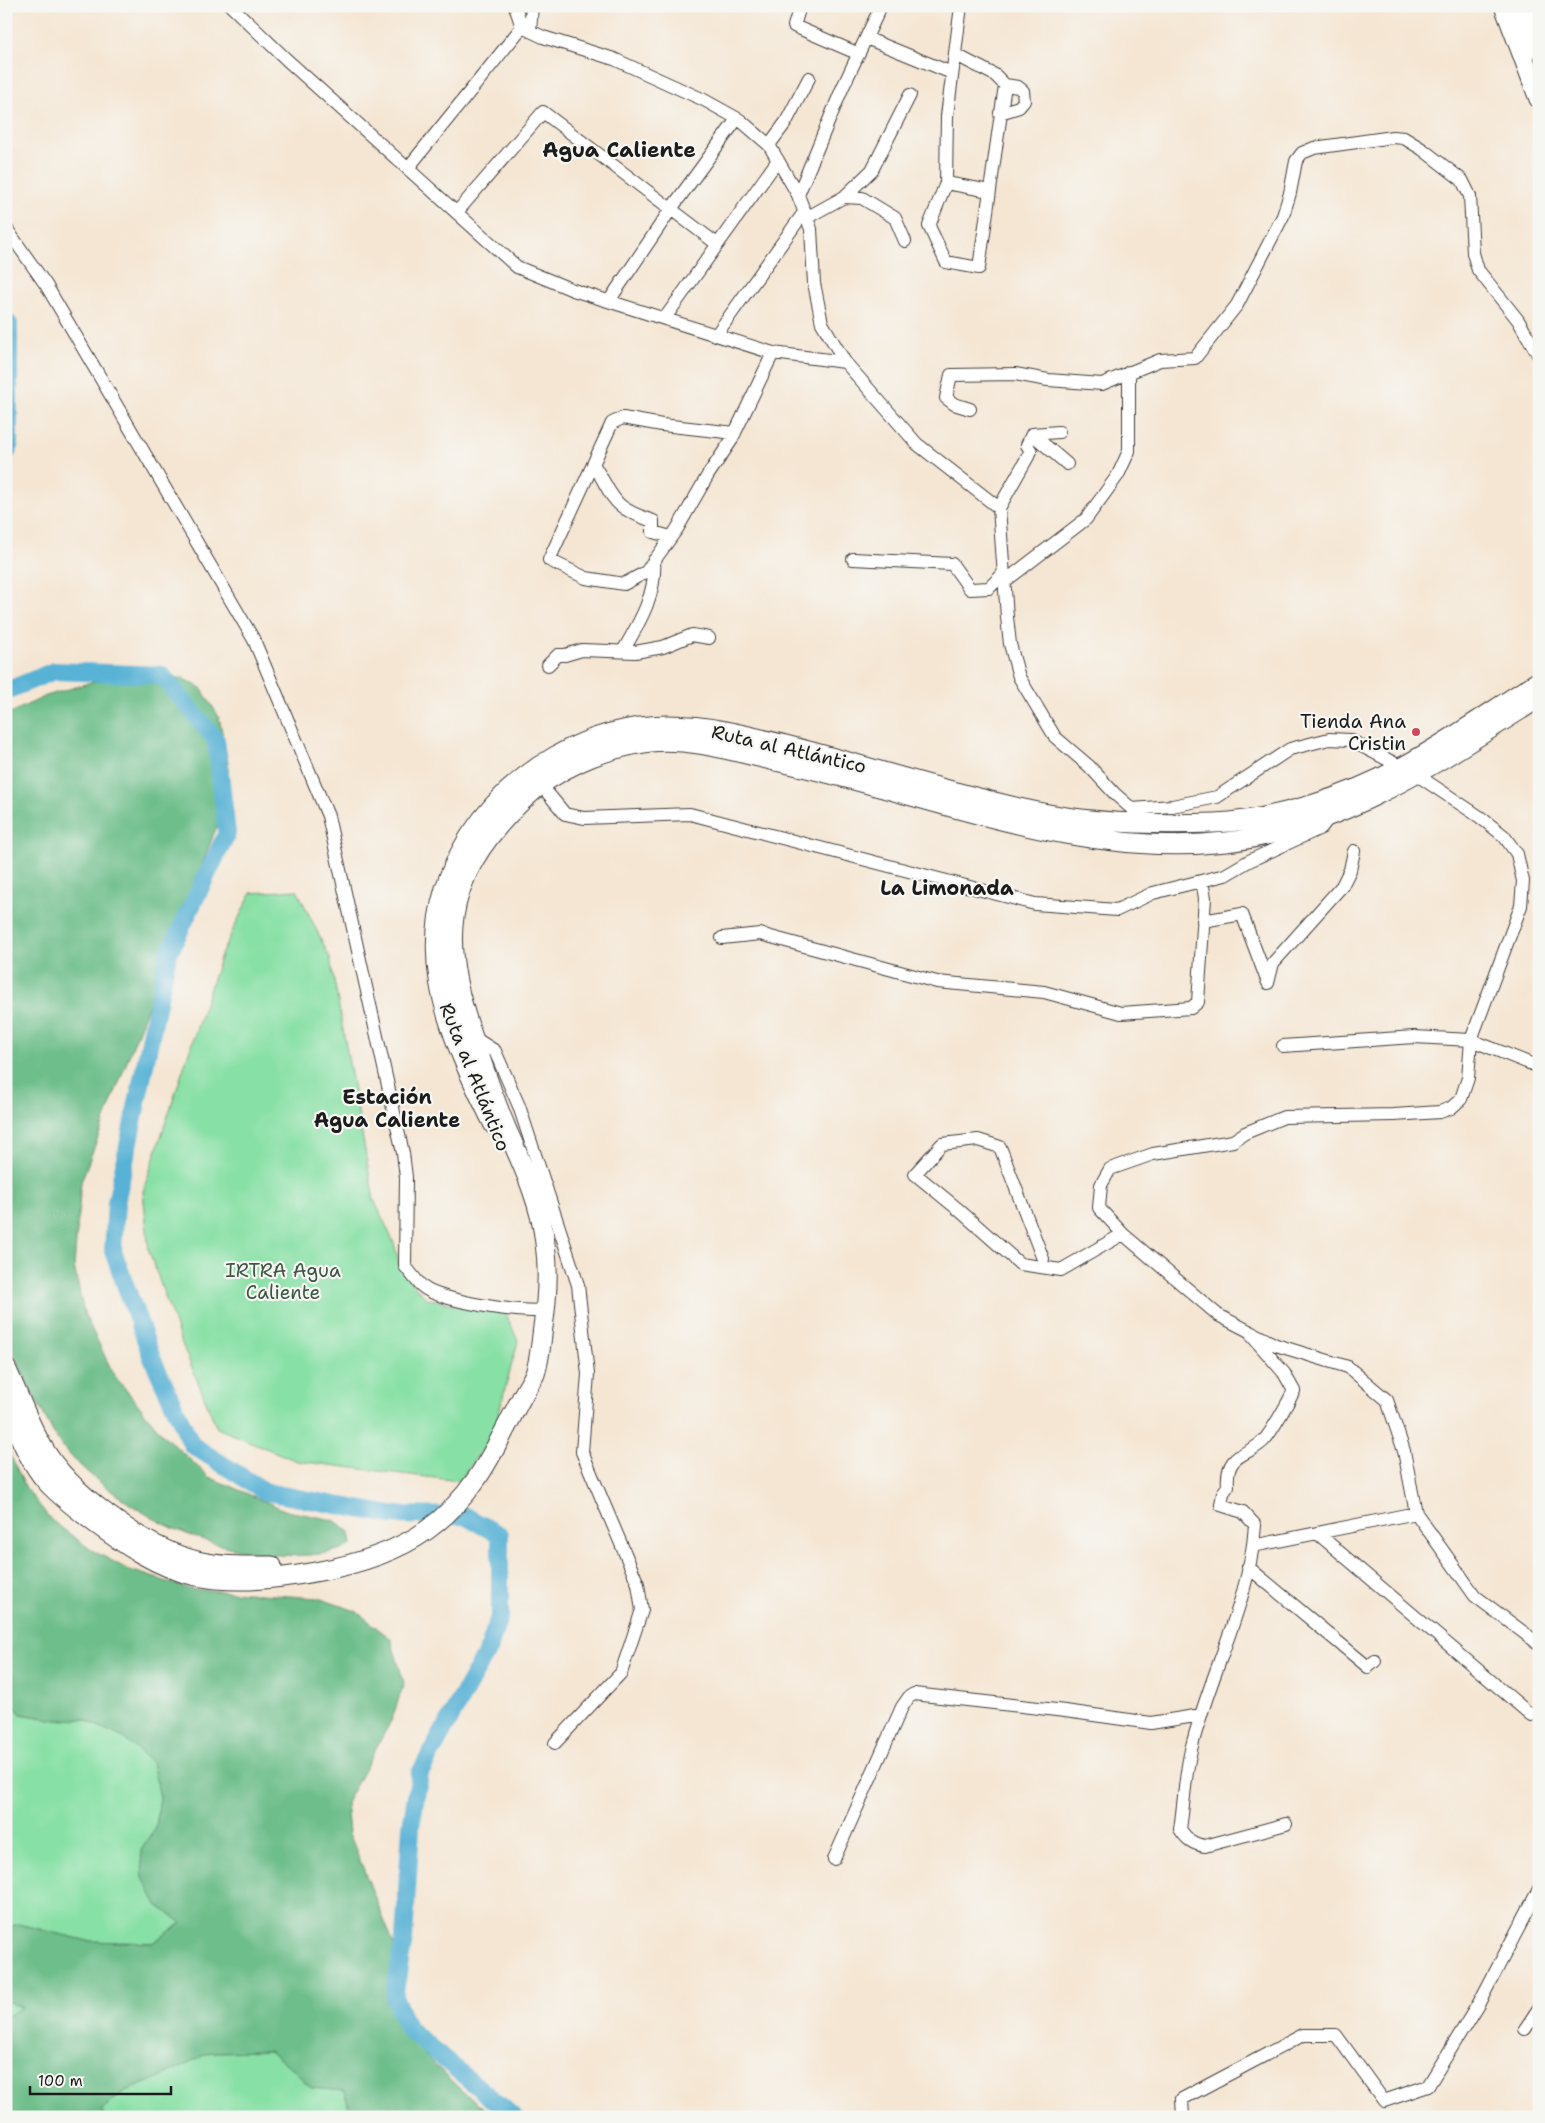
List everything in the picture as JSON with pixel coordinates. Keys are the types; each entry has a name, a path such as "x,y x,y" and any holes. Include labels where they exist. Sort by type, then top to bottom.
{"highway":[{"path":"1504,6 1539,99"},
{"path":"1511,6 1520,29 1524,29 1526,11"},
{"path":"1526,11 1539,49"},
{"name":"Ruta al Atlántico","path":"541,1311 536,1240 525,1198 476,1089 448,1018 438,987 435,952 442,892 457,856 481,819 540,765 594,737 621,730 667,725 719,730 1039,812 1097,821 1215,823 1270,815 1410,771 1539,681"},
{"name":"Ruta al Atlántico","path":"6,1407 28,1454 47,1482 85,1515 127,1545 161,1563 194,1576 250,1579 284,1577 343,1566 404,1544 429,1529 455,1505 480,1476 534,1375 541,1311 545,1242 536,1201 472,1037 460,1001 453,964 452,921 460,889 470,865 495,828 541,785 558,772 602,752 651,742 687,742 825,771 1039,828 1137,844 1227,842 1281,831 1331,815 1539,698"},
{"name":"Ruta al Atlántico","path":"6,1368 41,1445 58,1468 88,1500 110,1518 152,1542 195,1560 223,1565 282,1566 315,1572"}],"street":[{"path":"231,6 287,60 517,267 573,290 773,353 845,362"},
{"path":"515,6 526,29 614,59 704,100 737,119 769,145 798,195 806,214 811,229 814,283 822,323 845,362 918,444 999,508"},
{"path":"408,168 526,29 532,6"},
{"path":"800,6 794,26 859,54"},
{"path":"798,195 807,169 881,6"},
{"path":"961,6 947,116 946,183 929,226 946,262 979,268 1005,85"},
{"path":"866,38 952,73"},
{"path":"956,55 995,75 1005,85 1018,87 1023,91 1024,101 1019,107 1000,113"},
{"path":"769,145 786,122 808,78"},
{"path":"716,335 806,214 844,197 872,170 910,95"},
{"path":"456,212 543,112 718,244"},
{"path":"609,301 671,209 737,119"},
{"path":"970,409 954,404 946,398 951,375 1015,374 1058,381 1102,384 1160,360 1195,358 1237,306 1283,216 1290,193 1296,161 1302,153 1314,148 1393,137 1404,138 1422,149 1462,180 1470,196 1473,253 1478,270 1518,320 1539,356"},
{"path":"665,318 778,160"},
{"path":"946,183 990,191"},
{"path":"844,197 862,198 896,218 905,241"},
{"path":"6,228 46,285 254,640 328,816 403,1153 406,1177 405,1266 424,1288 444,1298 541,1311"},
{"path":"735,433 662,425 623,418 612,423 549,560 586,578 624,584 646,572 671,537 735,433 773,353"},
{"path":"853,559 952,564 970,589 989,588 1004,578 1086,519 1118,475 1129,451 1129,372"},
{"path":"1032,434 1059,432"},
{"path":"1032,434 1027,445 1031,451 999,508 1010,644 1019,677 1055,737 1089,766 1114,794 1132,809 1172,806 1217,797 1290,749 1329,738 1350,740 1410,771 1480,817 1504,836 1517,854 1523,882 1521,906 1471,1040 1468,1078 1461,1099 1451,1108 1440,1112 1394,1115 1284,1118 1245,1133 1233,1141 1153,1154 1110,1169 1100,1186 1099,1208 1122,1234 1218,1315 1276,1345 1348,1367 1388,1400 1404,1451 1416,1513 1474,1596 1539,1644"},
{"path":"1032,434 1067,464"},
{"path":"593,464 614,501 627,512 652,521 652,532 671,537"},
{"path":"622,651 649,603 650,590 656,576 654,560"},
{"path":"548,665 558,655 566,655 582,650 635,652 663,647 692,634 709,638"},
{"path":"541,785 565,814 574,816 584,818 690,814 1035,904 1117,910 1153,893 1225,875 1249,861 1321,828 1331,815"},
{"path":"1203,921 1242,914 1268,983 1273,963 1342,886 1350,870 1354,851"},
{"path":"722,938 760,934 938,982 1044,992 1121,1013 1191,1008 1198,1002 1205,898 1202,881"},
{"path":"472,1037 495,1051 519,1106 578,1285 588,1374 582,1452 638,1584 642,1610 620,1673 555,1743"},
{"path":"1283,1046 1414,1037 1471,1040 1539,1067"},
{"path":"1043,1259 1000,1147 978,1140 942,1144 915,1174 960,1210 1020,1264 1061,1270 1122,1234"},
{"path":"1246,1330 1284,1373 1294,1391 1280,1418 1264,1440 1236,1457 1227,1476 1228,1486 1223,1492 1222,1505 1243,1512 1255,1525 1254,1546 1234,1619 1190,1751 1180,1829 1185,1837 1194,1844 1205,1846 1286,1824"},
{"path":"1254,1546 1416,1513"},
{"path":"1317,1533 1531,1716"},
{"path":"1248,1567 1368,1667 1375,1661"},
{"path":"834,1859 902,1707 909,1697 914,1694 1151,1723 1201,1715"},
{"path":"1183,2117 1182,2099 1303,2035 1336,2035 1384,2100 1428,2086 1479,2003 1539,1889"},
{"path":"1525,2029 1539,2008"}],"green space":[{"path":"182,678 201,688 219,717 229,767 218,823 81,1182 74,1266 84,1313 114,1375 163,1435 209,1477 287,1511 334,1520 350,1532 352,1545 332,1552 310,1555 287,1555 239,1550 194,1537 145,1514 97,1480 70,1455 58,1440 29,1387 6,1334 6,715 46,696 95,681"},
{"name":"IRTRA Agua Caliente","path":"297,890 330,958 374,1200 394,1243 401,1271 426,1298 481,1311 504,1310 518,1341 494,1430 490,1439 459,1481 297,1461 217,1428 180,1339 149,1251 143,1191 221,955 251,893"},
{"path":"6,1446 26,1488 51,1520 90,1549 127,1569 190,1589 318,1598 356,1611 391,1639 404,1683 392,1719 346,1803 349,1833 397,1952 398,1985 407,2026 426,2056 462,2091 496,2117 346,2117 350,2115 345,2091 311,2088 292,2068 269,2051 210,2052 161,2077 125,2091 101,2110 106,2117 6,2117 6,2017 22,2007 6,2001 6,1928 18,1924 88,1941 152,1943 182,1923 157,1905 143,1878 141,1850 156,1828 160,1797 152,1763 124,1738 83,1719 56,1720 21,1714 6,1695"},
{"path":"6,1695 21,1714 56,1720 83,1719 124,1738 153,1763 160,1797 156,1829 141,1850 157,1905 183,1923 152,1943 88,1941 18,1924 6,1928"},
{"path":"6,2001 22,2007 6,2017"},
{"path":"269,2051 292,2068 311,2088 346,2091 350,2115 346,2117 106,2117 101,2110 125,2091 161,2077 210,2052"}],"waterway":[{"path":"6,321 9,324 9,448 6,453"},
{"path":"6,691 54,671 162,675 216,740 227,833 168,955 116,1203 113,1251 152,1358 192,1445 266,1492 391,1515 465,1516 500,1535 500,1614 489,1648 420,1773 411,1826 404,1938 394,1997 408,2029 514,2117"}],"place":[{"name":"Tienda Ana Cristin","path":"1416,732"}],"district":[{"name":"Agua Caliente","path":"619,150"},
{"name":"La Limonada","path":"947,888"},
{"name":"Estación Agua Caliente","path":"387,1108"}]}
